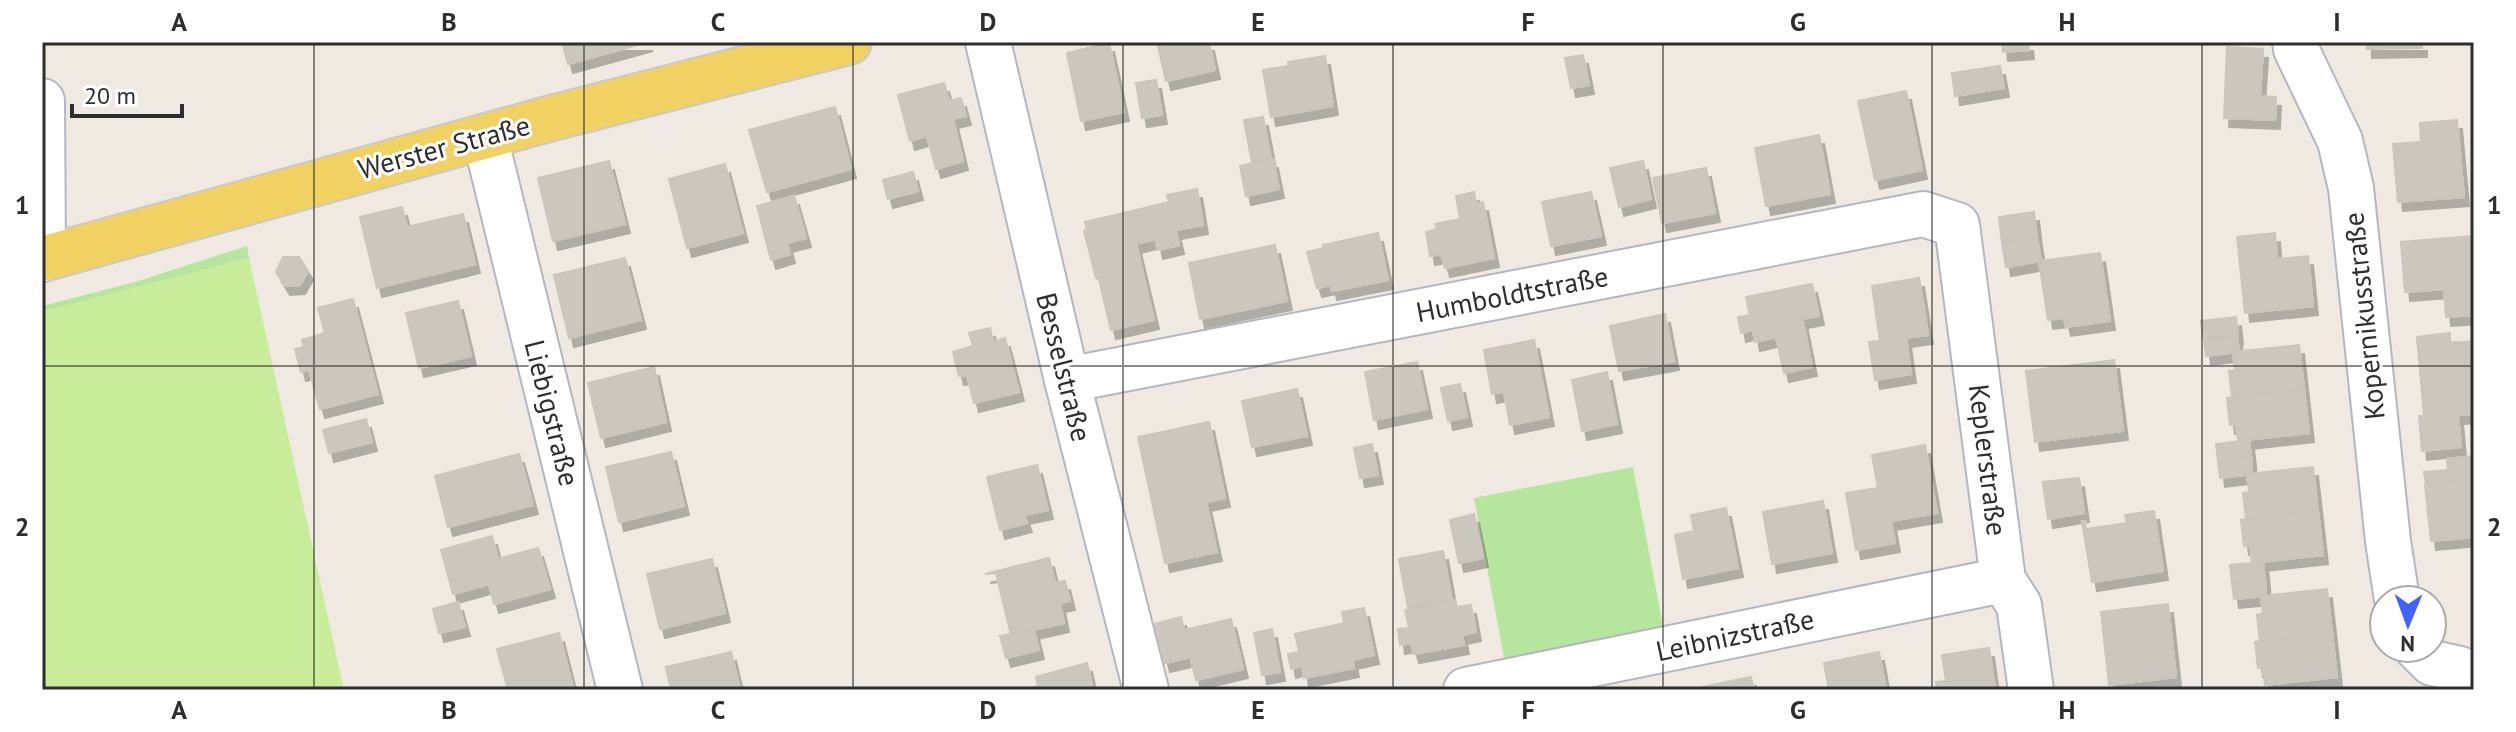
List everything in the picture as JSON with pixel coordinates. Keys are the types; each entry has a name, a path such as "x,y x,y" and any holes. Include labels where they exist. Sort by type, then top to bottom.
{"main road":[{"name":"Werster Straße","path":"42,259 485,137 849,42"}],"street":[{"name":"Besselstraße","path":"988,42 1067,380 1146,690"},
{"name":"Kopernikusstraße","path":"2295,42 2340,141 2351,188 2395,584"},
{"path":"42,101 42,259"},
{"name":"Liebigstraße","path":"485,137 620,690"},
{"name":"Humboldtstraße","path":"1067,380 1923,214 1957,225"},
{"name":"Keplerstraße","path":"1957,225 2003,580 2019,605 2031,690"},
{"name":"Leibnizstraße","path":"1466,690 2003,580"},
{"path":"2437,664 2460,669"}],"green space":[{"path":"247,246 249,258 42,312 42,306 135,282"},
{"path":"249,258 344,690 42,690 42,312"},
{"path":"1633,467 1664,632 1505,663 1474,498"}],"building":[{"path":"562,42 648,42 568,64"},
{"path":"1157,42 1209,42 1215,70 1166,81"},
{"path":"2002,42 2028,42 2029,50 2003,52"},
{"path":"2367,42 2422,42 2422,48 2367,49"},
{"path":"1109,43 1124,112 1081,121 1067,53"},
{"path":"2227,47 2263,49 2260,96 2276,97 2275,120 2224,118"},
{"path":"1583,55 1589,85 1571,88 1565,58"},
{"path":"1325,56 1333,106 1271,117 1263,70"},
{"path":"2000,66 2004,88 1955,96 1952,73"},
{"path":"1156,80 1162,115 1142,118 1136,83"},
{"path":"944,83 949,101 961,98 966,116 953,119 963,161 936,169 927,136 910,141 898,95"},
{"path":"1906,91 1922,170 1875,180 1858,101"},
{"path":"835,107 851,169 767,192 749,130"},
{"path":"1263,117 1271,160 1252,163 1244,120"},
{"path":"2457,120 2464,197 2398,202 2393,144 2421,142 2420,123"},
{"path":"1819,135 1830,194 1766,206 1755,148"},
{"path":"1273,159 1279,189 1246,196 1240,166"},
{"path":"609,161 625,224 553,241 538,178"},
{"path":"1643,161 1651,199 1619,207 1610,168"},
{"path":"725,164 743,233 687,248 669,179"},
{"path":"1706,168 1715,213 1662,223 1653,178"},
{"path":"913,172 918,191 888,199 883,180"},
{"path":"1197,189 1203,225 1176,230 1167,195"},
{"path":"1474,192 1476,204 1483,202 1494,258 1445,268 1441,254 1430,256 1426,232 1437,229 1435,224 1460,219 1456,196"},
{"path":"1591,192 1601,236 1551,246 1542,202"},
{"path":"794,196 806,238 787,243 790,254 771,260 757,206"},
{"path":"1169,202 1179,245 1158,250 1149,207"},
{"path":"402,207 407,227 463,214 475,264 377,288 360,217"},
{"path":"1149,207 1156,239 1136,244 1154,320 1111,330 1084,231 1087,229 1085,222"},
{"path":"2034,212 2037,238 2002,243 1999,217"},
{"path":"1378,233 1388,280 1332,291 1323,245"},
{"path":"2275,233 2277,259 2308,256 2313,306 2245,313 2237,237"},
{"path":"2473,236 2474,287 2405,292 2401,242"},
{"path":"2037,238 2041,261 2006,267 2002,243"},
{"path":"1275,245 1287,301 1200,319 1189,263"},
{"path":"1324,248 1331,285 1317,288 1307,252"},
{"path":"2100,253 2110,321 2066,327 2064,318 2048,320 2039,261"},
{"path":"283,257 299,257 308,271 300,285 285,286 276,272"},
{"path":"625,258 641,320 569,338 554,275"},
{"path":"1919,278 1928,335 1906,338 1911,374 1875,380 1869,342 1880,341 1872,286"},
{"path":"1812,284 1819,316 1802,319 1796,287"},
{"path":"1796,287 1812,367 1784,373 1776,337 1755,342 1753,330 1741,333 1738,317 1750,315 1746,297"},
{"path":"2474,287 2474,315 2446,317 2444,289"},
{"path":"353,299 378,394 320,409 309,370 301,372 295,349 304,347 302,340 325,333 318,308"},
{"path":"458,301 471,356 419,368 406,313"},
{"path":"1665,314 1674,361 1619,371 1610,326"},
{"path":"2236,317 2238,335 2203,338 2201,321"},
{"path":"990,328 993,342 1005,338 1019,392 974,403 967,375 959,376 953,352 973,346 969,333"},
{"path":"2450,333 2450,343 2474,341 2474,414 2458,415 2461,447 2422,451 2419,416 2424,416 2417,337"},
{"path":"2237,336 2239,352 2206,356 2204,340"},
{"path":"1534,340 1549,417 1510,425 1504,392 1492,394 1484,350"},
{"path":"2299,345 2304,389 2232,397 2229,371 2235,370 2233,352"},
{"path":"2114,360 2123,431 2035,442 2026,371"},
{"path":"1417,362 1427,409 1374,420 1365,372"},
{"path":"654,367 666,422 601,438 588,383"},
{"path":"1607,372 1617,424 1582,431 1572,380"},
{"path":"1460,384 1467,417 1448,421 1441,388"},
{"path":"1297,389 1307,436 1252,447 1242,401"},
{"path":"2304,389 2309,433 2238,441 2236,424 2230,425 2227,398"},
{"path":"366,419 372,442 329,453 323,430"},
{"path":"1209,422 1225,498 1206,502 1217,552 1165,563 1138,437"},
{"path":"2249,440 2251,457 2218,461 2216,444"},
{"path":"1372,444 1378,475 1360,478 1354,448"},
{"path":"1925,445 1937,513 1891,521 1895,543 1856,550 1846,493 1878,488 1872,455"},
{"path":"671,452 684,506 619,522 606,467"},
{"path":"519,454 533,505 448,527 435,476"},
{"path":"2474,456 2474,481 2449,483 2447,459"},
{"path":"2251,457 2252,474 2220,478 2218,461"},
{"path":"1037,465 1048,510 1024,515 1027,523 1000,530 987,477"},
{"path":"2313,467 2318,511 2246,519 2243,493 2249,492 2247,474"},
{"path":"2448,470 2449,483 2426,485 2424,472"},
{"path":"2079,478 2084,513 2048,519 2043,482"},
{"path":"2474,481 2474,537 2431,541 2425,485"},
{"path":"1823,501 1832,553 1772,564 1763,512"},
{"path":"1726,508 1738,568 1683,579 1675,535 1694,531 1691,515"},
{"path":"2154,511 2163,571 2092,582 2082,521 2085,521 2086,529 2127,523 2125,515"},
{"path":"2318,511 2323,555 2252,563 2250,545 2244,546 2241,520"},
{"path":"1474,514 1483,558 1459,563 1450,520"},
{"path":"492,536 498,559 538,548 550,589 494,604 489,584 453,594 441,550"},
{"path":"1443,551 1452,601 1408,608 1399,559"},
{"path":"1049,558 1055,583 1065,581 1070,601 1060,603 1064,623 1011,635 996,573 985,574"},
{"path":"712,559 725,613 660,629 647,574"},
{"path":"2263,562 2265,579 2232,583 2230,565"},
{"path":"2265,579 2266,596 2234,599 2232,583"},
{"path":"2327,589 2332,633 2260,641 2257,615 2263,613 2261,596"},
{"path":"1455,600 1457,607 1471,605 1476,632 1462,635 1464,645 1414,654 1411,643 1400,645 1398,629 1409,628 1405,610"},
{"path":"458,602 465,627 439,633 433,609"},
{"path":"2168,604 2176,677 2109,685 2101,612"},
{"path":"1364,608 1374,655 1352,660 1342,612"},
{"path":"1181,617 1191,657 1165,663 1155,624"},
{"path":"1231,619 1243,669 1196,680 1184,630"},
{"path":"1345,623 1354,668 1304,678 1302,666 1291,669 1288,654 1299,652 1295,634"},
{"path":"1272,629 1280,672 1262,675 1254,633"},
{"path":"1034,630 1039,650 1006,658 1000,636"},
{"path":"559,633 573,688 508,690 497,649"},
{"path":"2332,633 2337,677 2265,685 2263,668 2258,668 2255,642"},
{"path":"1989,648 1995,690 1937,690 1936,682 1946,681 1942,655"},
{"path":"731,652 740,690 671,690 666,667"},
{"path":"1879,652 1886,690 1829,690 1824,663"},
{"path":"1087,663 1093,690 1023,690 1038,686 1036,677"},
{"path":"1751,677 1754,690 1702,690 1702,687"}]}
